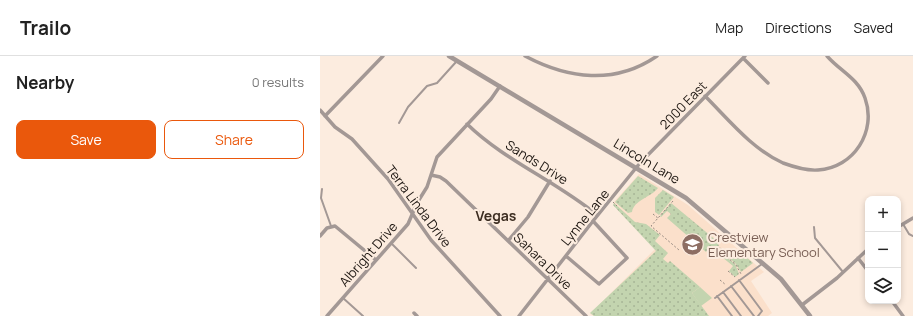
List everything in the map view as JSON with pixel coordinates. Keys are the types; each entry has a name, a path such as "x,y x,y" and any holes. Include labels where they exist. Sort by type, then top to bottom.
{"street":[{"path":"325,116 383,56"},
{"name":"Lincoln Lane","path":"449,56 686,198 784,282 810,316"},
{"path":"525,56 562,71 594,77 628,71 657,56"},
{"path":"705,96 746,137 770,156 783,163 806,170 830,169 847,159 862,143 869,124 865,97 858,85 827,56"},
{"path":"744,57 768,83"},
{"name":"2000 East","path":"637,168 744,57"},
{"name":"Albright Drive","path":"328,316 408,224 412,213 427,187 433,164 439,154 492,99 500,86"},
{"name":"Terra Linda Drive","path":"320,110 335,127 352,139 388,179 431,240 500,316"},
{"name":"Sands Drive","path":"467,124 486,142 574,196 597,215"},
{"name":"Lynne Lane","path":"519,316 597,215 637,168"},
{"name":"Sahara Drive","path":"431,175 444,180 586,316"},
{"path":"508,241 528,217 550,181"},
{"path":"903,224 913,218"},
{"path":"566,256 599,284 627,258 593,221"},
{"path":"320,236 331,226 337,227 376,260"},
{"path":"802,305 843,272 865,252"},
{"path":"858,258 866,268"},
{"path":"894,304 903,316"}],"lane":[{"path":"399,123 408,107 427,86 437,83 457,61"},
{"path":"322,189 321,198 331,226"},
{"path":"903,224 909,234 913,236"},
{"path":"814,227 814,238 843,272"},
{"path":"391,243 397,247 416,268"},
{"path":"732,316 716,297 763,263"},
{"path":"739,280 762,313 758,316"},
{"path":"731,286 754,316"},
{"path":"723,292 741,316"},
{"path":"343,298 363,316"}],"path":[{"path":"673,201 659,219 651,226 679,250"},
{"path":"613,202 617,206"},
{"path":"654,214 659,219"},
{"path":"716,252 722,244"},
{"path":"719,248 728,254 730,252"},
{"path":"719,248 736,265 741,274"},
{"path":"728,272 735,277"},
{"path":"720,280 726,285"}],"shaded area":[{"name":"Crestview Elementary School","path":"639,174 688,205 764,272 751,281 772,313 768,316 594,316 590,314 655,249 613,203"}],"green space":[{"path":"638,176 658,188 639,202 633,208 632,212 628,213 615,202"},
{"path":"663,190 674,197 659,215 655,212 655,198"},
{"path":"614,203 635,222 646,224 660,235 655,241 668,253 663,259 668,263 670,261 700,287 692,293 709,316 594,316 590,313 656,251 613,205"},
{"path":"671,203 717,241 719,246 712,249 710,247 706,252 667,218 671,214 667,211 661,217 660,216"},
{"path":"719,251 735,264 739,274 735,277 729,271 733,266 717,253"},
{"path":"724,251 737,257 743,254 753,263 741,272 735,263 722,252"},
{"path":"700,287 712,298 701,306 692,293"}],"place":[{"name":"Crestview Elementary School","path":"692,244"}],"district":[{"name":"Vegas","path":"496,215"}]}
